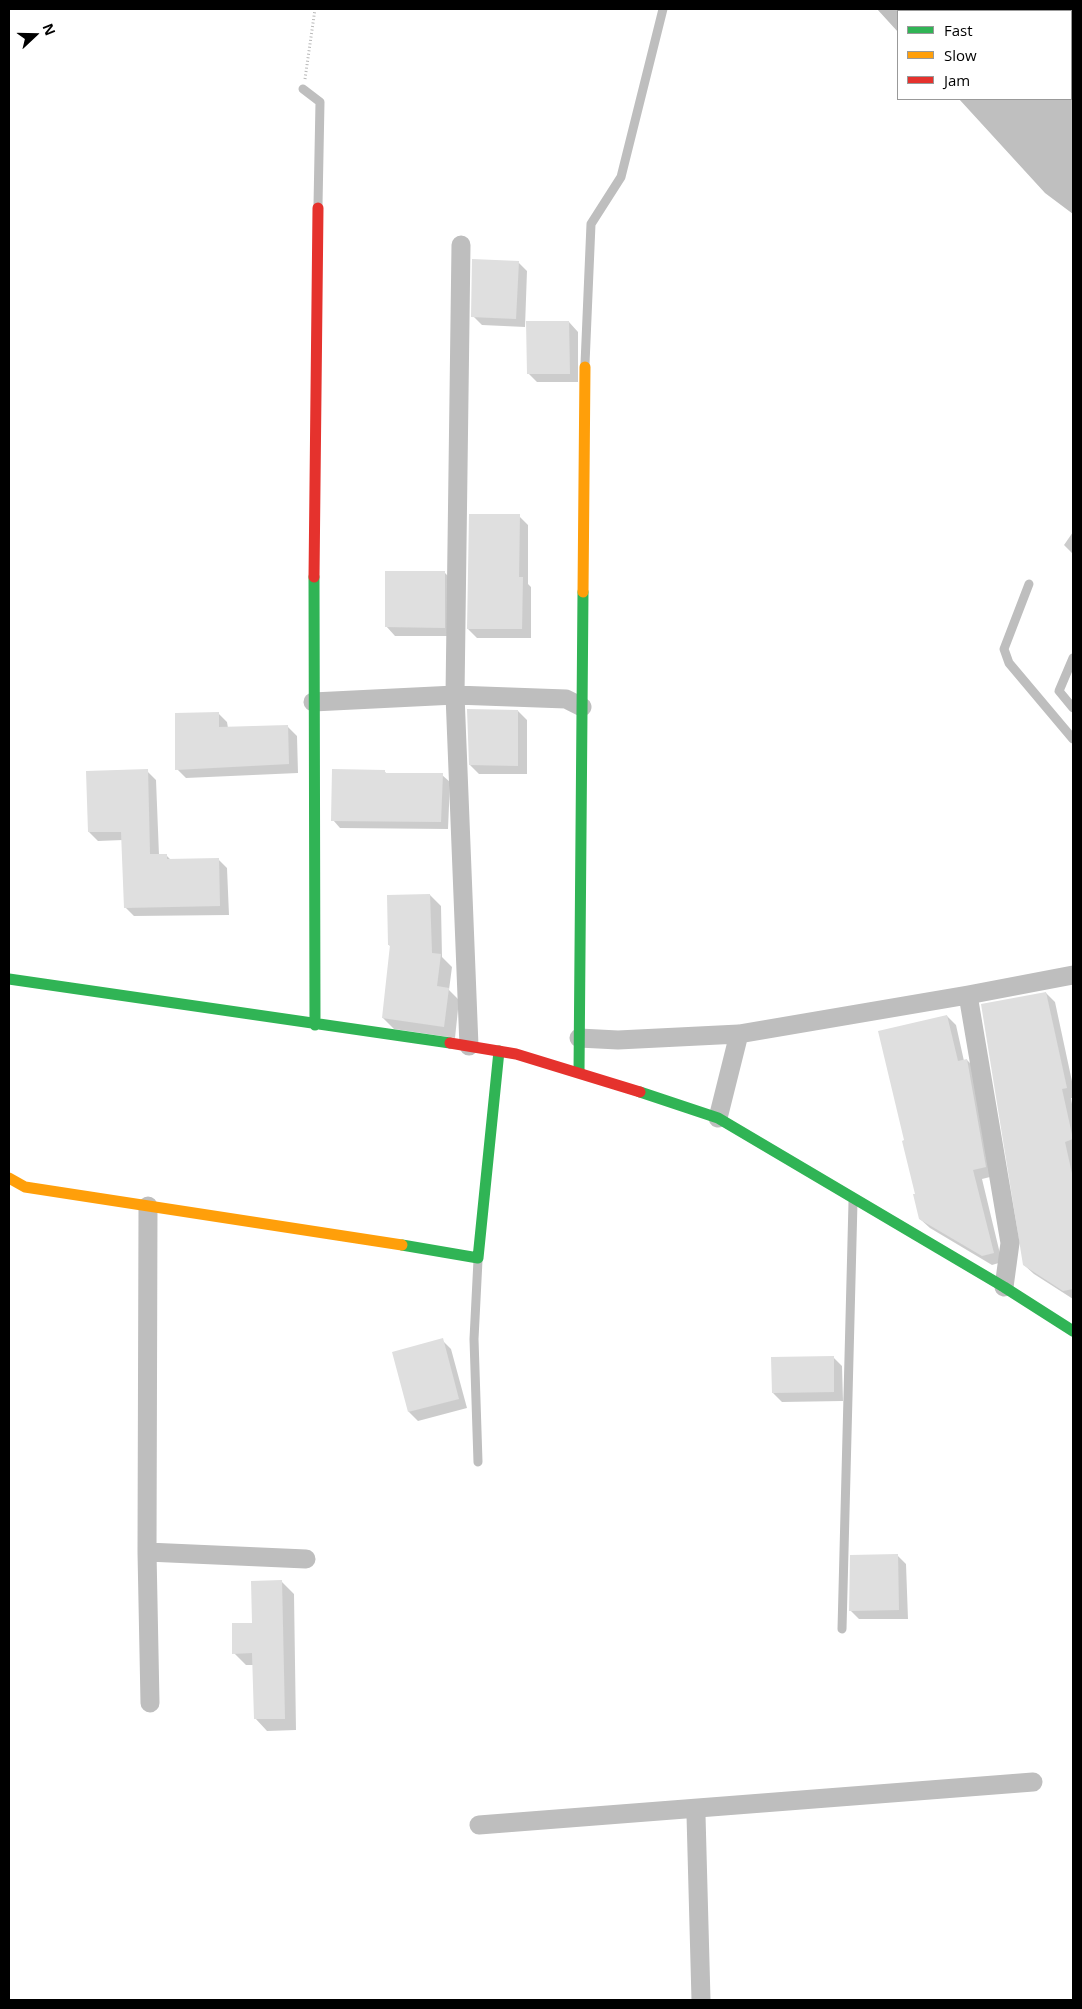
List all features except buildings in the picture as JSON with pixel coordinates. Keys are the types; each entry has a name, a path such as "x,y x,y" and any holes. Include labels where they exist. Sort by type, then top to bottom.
{"street":[{"path":"315,1025 313,702 318,208"},
{"path":"461,245 455,695 469,1046"},
{"path":"579,1072 585,367"},
{"path":"313,702 455,695 566,699 582,707"},
{"path":"580,1038 618,1040 739,1034 968,995 1073,974"},
{"path":"9,978 499,1051 579,1072 718,1118 853,1200 1004,1287 1073,1331"},
{"path":"968,995 1010,1243 1004,1287"},
{"path":"718,1118 739,1034"},
{"path":"9,1178 25,1187 478,1258 499,1051"},
{"path":"148,1206 147,1552 150,1703"},
{"path":"147,1552 306,1559"},
{"path":"479,1825 1033,1782"},
{"path":"698,1808 696,1815 701,2000"}],"lane":[{"path":"585,367 591,224 621,177 663,9"},
{"path":"303,90 320,102 318,208"},
{"path":"1029,584 1004,649 1009,664 1073,739"},
{"path":"1073,658 1059,691 1073,708"},
{"path":"842,1629 853,1200"},
{"path":"478,1258 474,1338 478,1462"}],"path":[{"path":"303,90 315,9"}],"shaded area":[{"path":"877,9 1073,9 1073,214 1045,193 960,100 1072,100 1072,10 897,10 897,31"}],"traffic: fast":[{"path":"314,577 315,1025"},
{"path":"579,1072 583,592"},
{"path":"9,979 450,1043"},
{"path":"402,1245 478,1258 499,1051"},
{"path":"640,1092 718,1118 1004,1287 1073,1331"}],"traffic: slow":[{"path":"583,592 585,367"},
{"path":"9,1178 25,1187 402,1245"}],"traffic: jam":[{"path":"314,577 318,208"},
{"path":"450,1043 516,1054 640,1092"}]}
